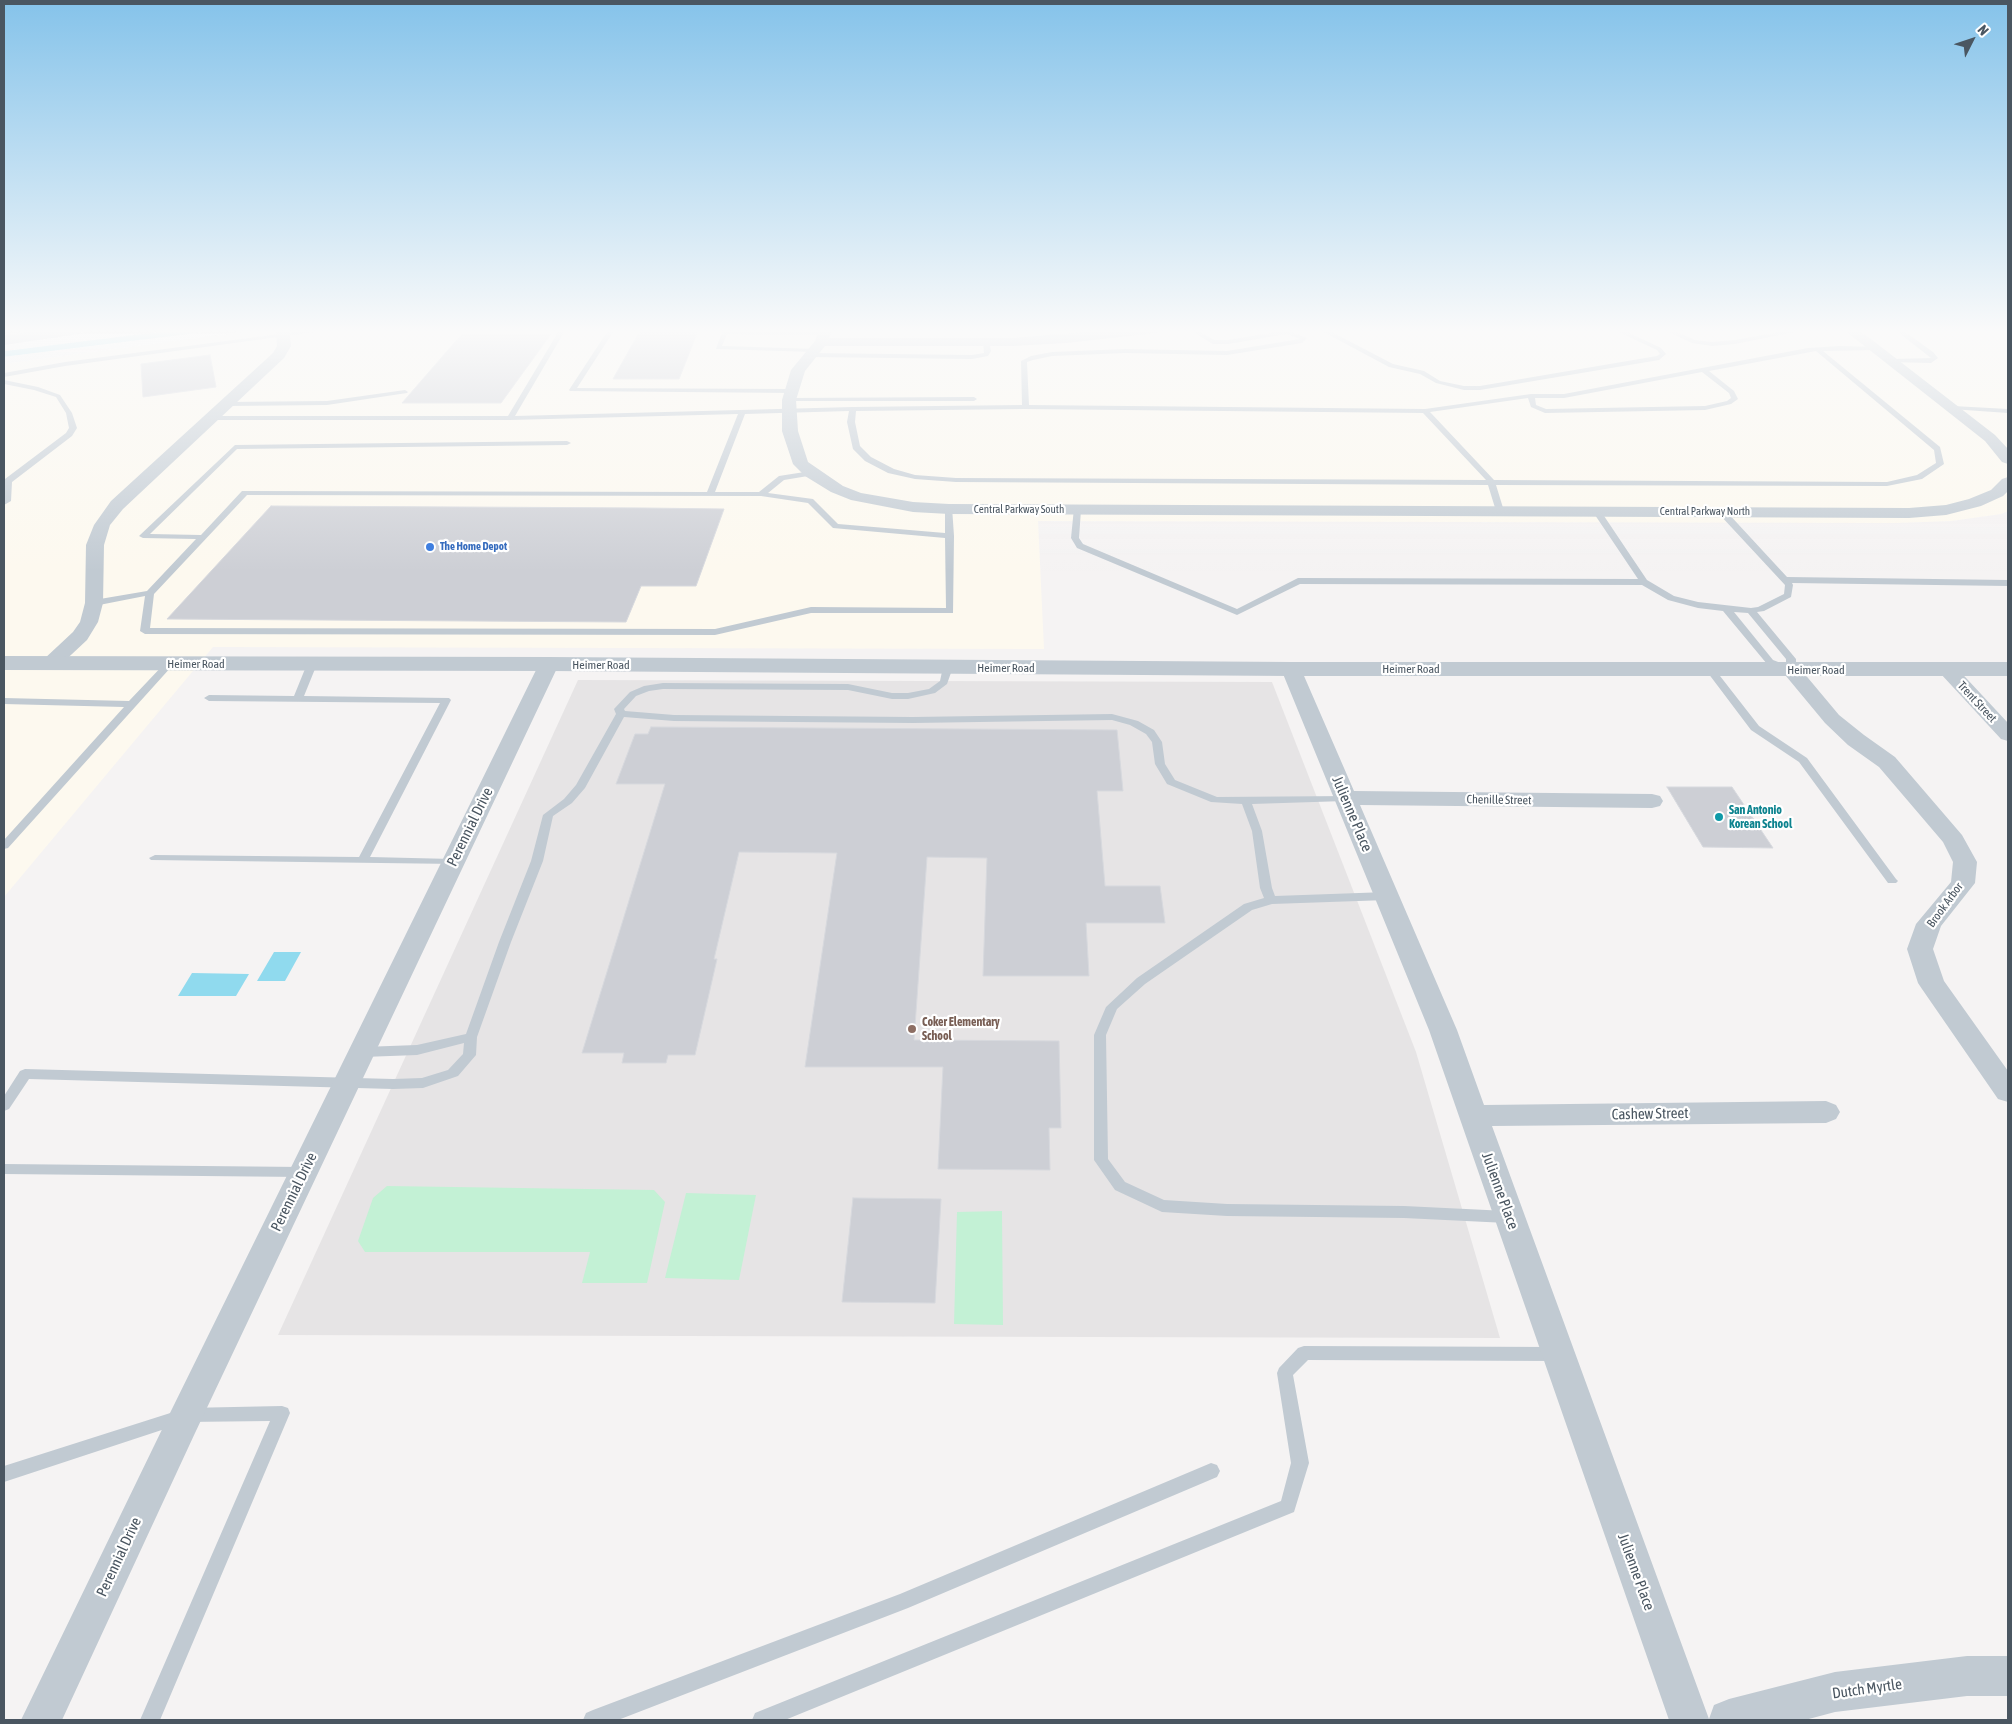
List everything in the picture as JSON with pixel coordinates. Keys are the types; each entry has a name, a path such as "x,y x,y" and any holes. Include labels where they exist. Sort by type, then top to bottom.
{"street":[{"path":"50,664 80,636 89,622 94,603 95,544 102,526 118,505 220,409"},
{"name":"Central Parkway South","path":"790,409 790,431 795,448 801,464 811,473 837,489 857,497 898,505 950,509 1394,511"},
{"path":"1955,409 2006,453"},
{"name":"Central Parkway North","path":"1394,511 1909,513 1962,507 1981,501 2006,488"},
{"name":"Heimer Road","path":"4,663 549,664 1291,669 2008,670"},
{"name":"Perennial Drive","path":"41,1720 186,1415 549,664"},
{"name":"Julienne Place","path":"1291,669 1443,1030 1688,1720"},
{"name":"Brook Arbor","path":"1791,670 1832,719 1856,740 1887,762 1954,840 1965,862 1963,883 1928,924 1920,949 1931,983 2008,1092"},
{"name":"Trent Street","path":"1947,670 2008,735"},
{"name":"Chenille Street","path":"1345,798 1652,801"},
{"name":"Cashew Street","path":"1473,1116 1826,1112"},
{"name":"Dutch Myrtle","path":"1730,1720 1835,1692 1967,1676 2008,1676"}],"lane":[{"path":"4,504 7,501 5,492 8,481 69,434 73,428 67,409"},
{"path":"510,418 515,409"},
{"path":"211,418 510,418 742,412 753,409"},
{"path":"853,409 851,422 856,447 868,459 891,471 915,476 956,480 1887,484 1919,478 1940,464 1937,450 1889,409"},
{"path":"1219,409 1425,411 1436,409"},
{"path":"1541,409 1544,411 1627,409"},
{"path":"1980,409 2008,411"},
{"path":"1425,411 1491,481 1500,512"},
{"path":"710,495 742,412"},
{"path":"202,537 143,536 235,447 567,442"},
{"path":"762,494 782,478 811,473"},
{"path":"950,509 950,536 950,610 811,610 715,632 145,631 150,593 245,493 762,494 810,501 836,526 950,536"},
{"path":"1077,510 1076,538 1080,546 1237,612 1298,580 1644,582"},
{"path":"1598,512 1644,582 1671,598 1698,605 1751,611 1761,609 1788,595 1789,585 1723,512"},
{"path":"1785,580 2008,583"},
{"path":"94,603 150,593"},
{"path":"1726,608 1770,662 1791,670 1791,659 1751,611"},
{"path":"4,846 169,664"},
{"path":"298,698 312,664"},
{"path":"621,714 618,709 633,694 647,688 663,686 848,687 892,696 908,696 932,691 944,682 948,667"},
{"path":"1710,669 1755,728 1803,760 1892,881"},
{"path":"209,698 446,700 363,860"},
{"path":"4,701 132,704"},
{"path":"621,714 674,718 913,720 1112,717 1134,723 1150,732 1157,742 1160,764 1171,782 1215,800 1345,798"},
{"path":"4,1106 25,1074 423,1083 452,1072 468,1054 472,1037 505,942 537,861 548,815 568,801 581,786 621,714"},
{"path":"1246,801 1257,831 1266,888 1271,900"},
{"path":"155,858 453,862"},
{"path":"1387,896 1271,900 1248,907 1141,981 1112,1007 1100,1035 1101,1160 1120,1186 1162,1206 1228,1210 1404,1212 1509,1217"},
{"path":"362,1052 418,1050 472,1037"},
{"path":"4,1169 304,1172"},
{"path":"762,1720 1288,1506 1300,1463 1285,1373 1304,1353 1558,1354"},
{"path":"4,1473 186,1415 282,1413 150,1720"},
{"path":"593,1720 902,1602 1212,1471"}],"shaded area":[{"path":"4,409 2008,409 2008,511 2001,514 1951,521 1895,523 1038,521 1044,649 213,647 4,897"},
{"name":"Coker Elementary School","path":"578,680 1272,682 1416,1052 1500,1338 278,1335"}],"green space":[{"path":"387,1186 654,1190 665,1202 647,1283 582,1283 590,1252 365,1252 358,1241 373,1198"},
{"path":"686,1193 756,1195 739,1280 665,1278"},
{"path":"1002,1211 1003,1325 954,1324 957,1212"}],"water":[{"path":"274,952 301,952 285,981 257,981"},
{"path":"192,973 249,974 236,996 178,996"}],"building":[{"name":"The Home Depot","path":"271,506 724,509 696,586 641,586 626,622 167,619"},
{"path":"651,727 1117,730 1123,791 1097,791 1105,886 1160,886 1165,923 1086,923 1089,976 983,976 987,858 927,857 914,1040 1059,1041 1061,1128 1049,1128 1050,1170 938,1169 943,1067 805,1067 837,853 739,852 714,959 717,959 695,1055 668,1055 666,1063 622,1063 624,1053 582,1053 665,784 616,784 635,734 648,734"},
{"name":"San Antonio Korean School","path":"1667,787 1732,787 1773,848 1703,847"},
{"path":"853,1198 941,1199 935,1303 842,1302"}],"place":[{"name":"The Home Depot","path":"430,547"},
{"name":"San Antonio Korean School","path":"1719,817"},
{"name":"Coker Elementary School","path":"912,1029"}]}
